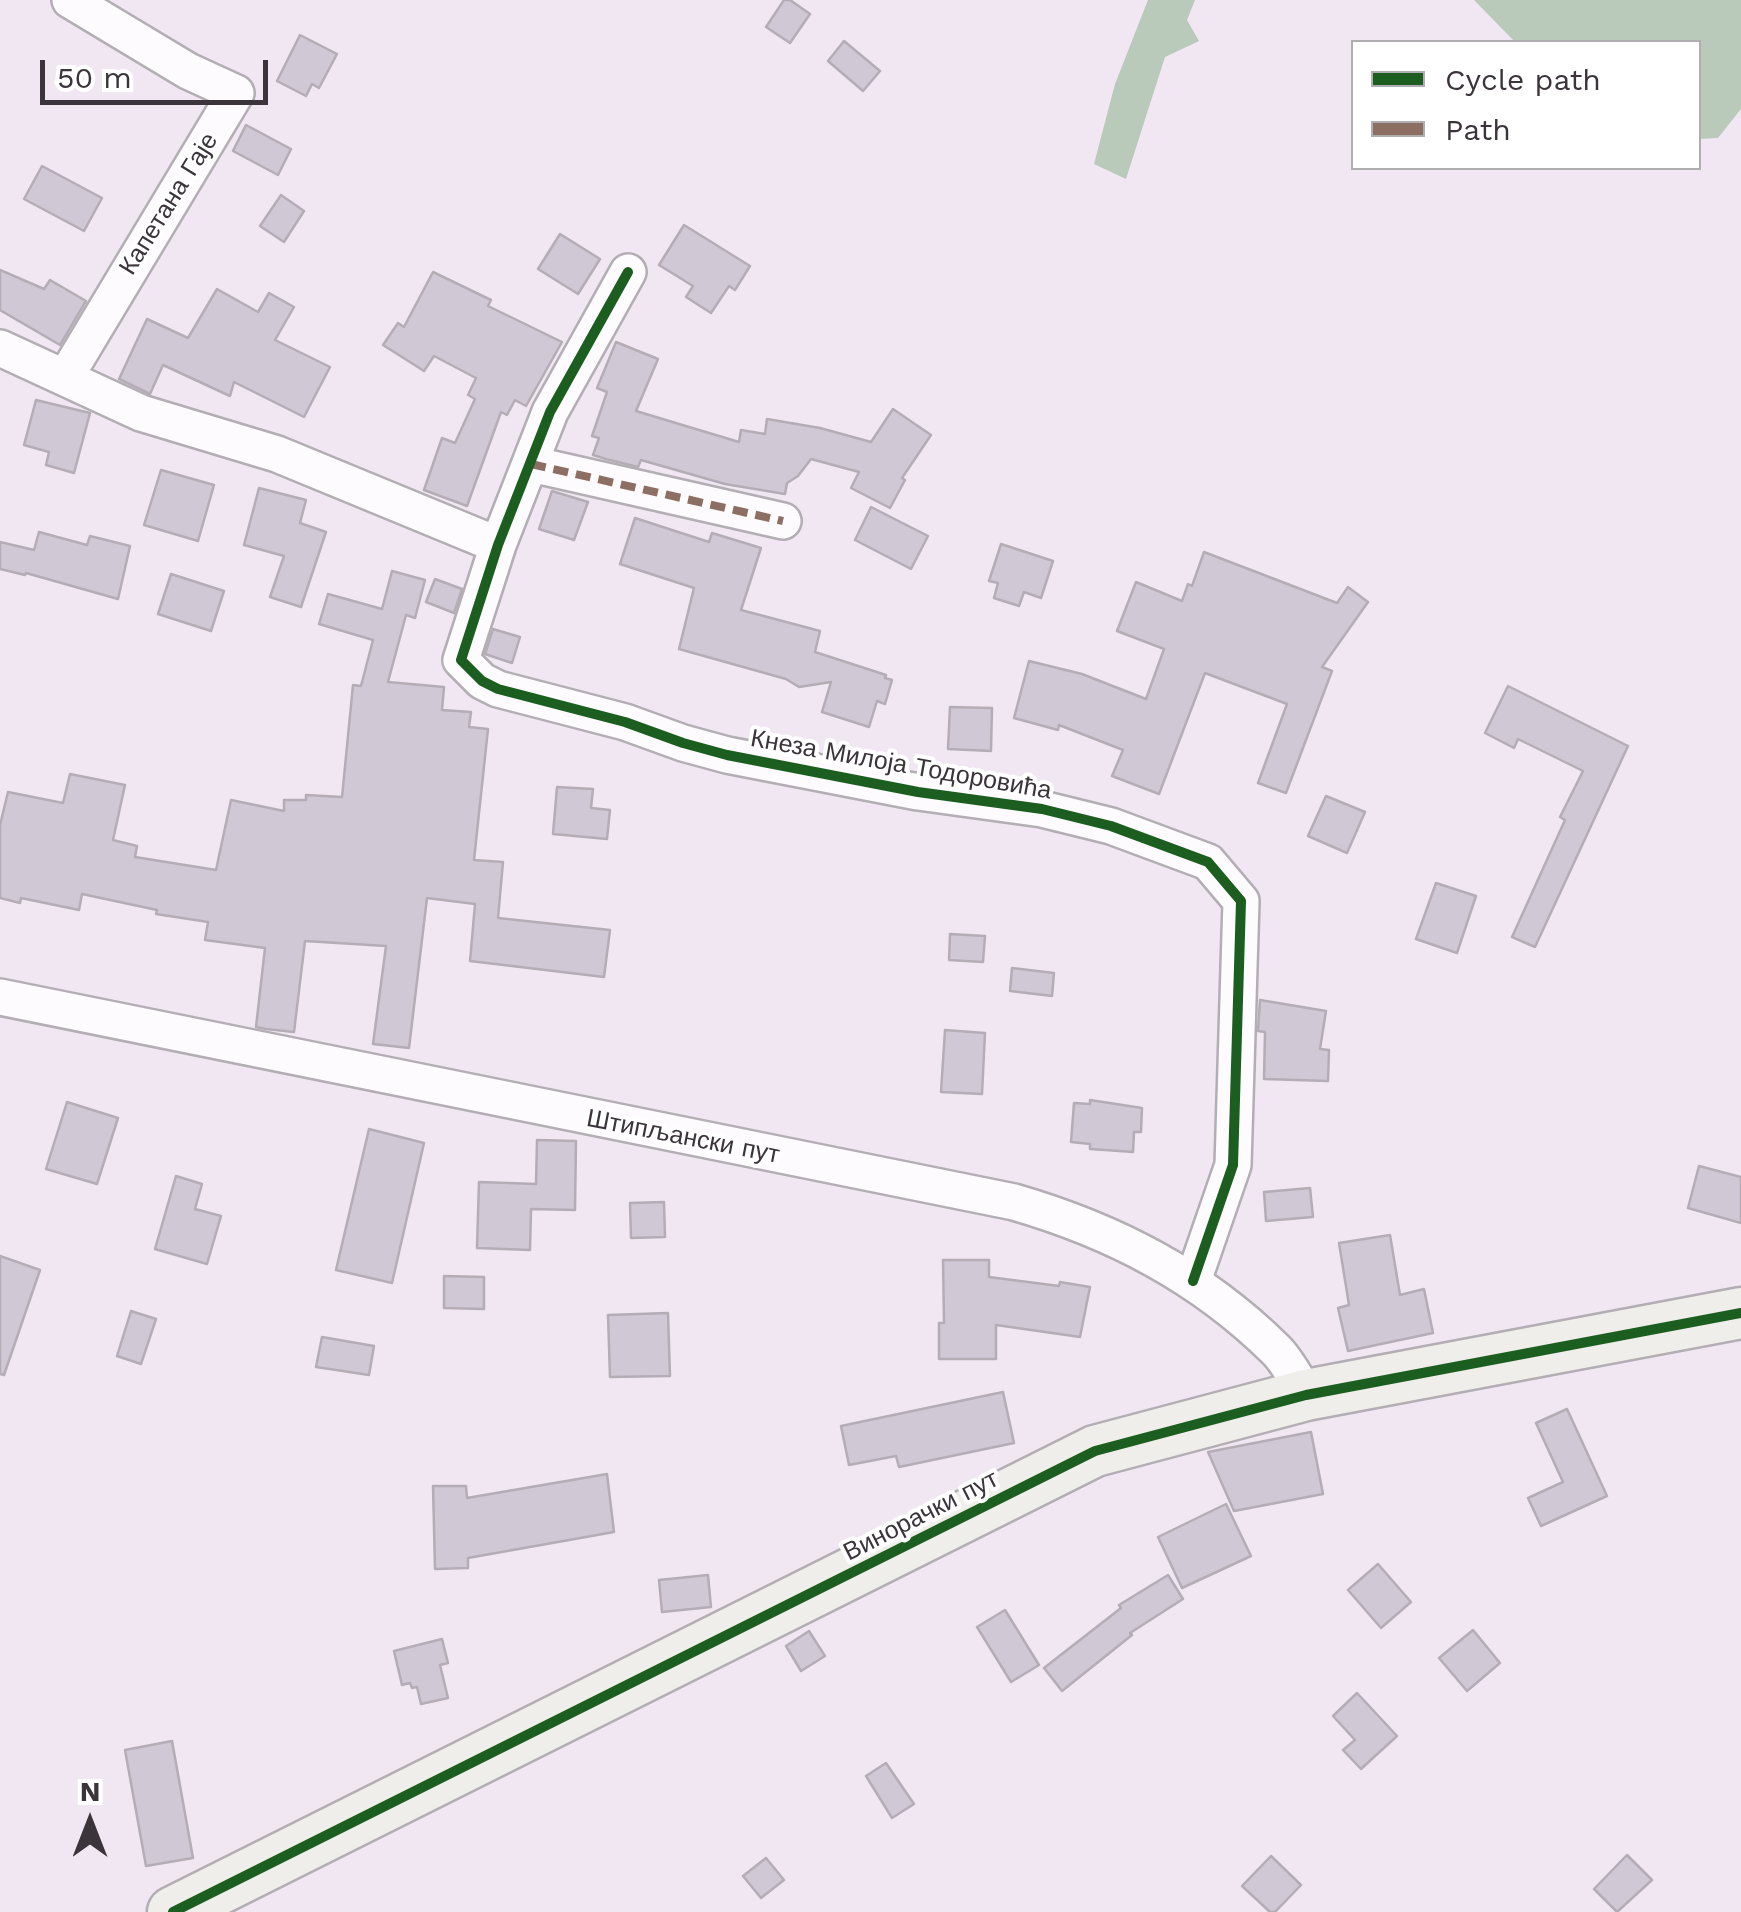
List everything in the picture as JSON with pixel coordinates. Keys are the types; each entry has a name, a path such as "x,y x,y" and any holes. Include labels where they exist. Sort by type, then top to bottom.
{"street":[{"name":"Капетана Гаје","path":"66,376 236,93 188,71 70,0"},
{"path":"0,348 141,413 277,454 498,545 565,381 628,272"},
{"path":"532,464 784,521"},
{"name":"Кнеза Милоја Тодоровића","path":"498,545 461,660 482,681 726,755 918,792 1042,809 1128,831 1208,862 1241,901 1234,1165 1193,1281"},
{"name":"Штипљански пут","path":"0,997 1014,1202 1078,1221 1193,1281 1278,1352 1306,1395"},
{"name":"Винорачки пут","path":"173,1912 1095,1452 1306,1395 1741,1313"}],"green space":[{"path":"1148,0 1195,0 1187,20 1199,41 1165,57 1126,179 1094,164 1115,84"},
{"path":"1474,0 1741,0 1741,109 1718,138 1701,139 1701,40 1513,40"}],"building":[{"path":"784,0 810,14 790,43 766,27"},
{"path":"300,35 337,54 319,88 312,84 306,96 277,81"},
{"path":"844,41 880,71 863,91 828,61"},
{"path":"246,125 291,149 278,175 233,151"},
{"path":"42,166 102,198 84,231 24,199"},
{"path":"281,195 304,211 284,242 260,226"},
{"path":"684,225 750,266 735,290 729,286 711,313 686,297 693,286 659,265"},
{"path":"560,234 600,259 578,294 538,269"},
{"path":"0,270 44,289 50,280 86,301 60,345 0,310"},
{"path":"433,272 491,300 488,306 562,342 526,406 515,400 507,415 501,412 467,506 424,490 442,438 455,443 475,399 468,395 476,378 434,356 424,371 383,345 398,323 404,327"},
{"path":"217,289 258,312 269,293 294,307 275,340 330,367 304,417 234,382 230,396 163,365 150,394 119,379 147,319 188,338"},
{"path":"616,342 658,359 636,411 739,442 741,430 765,434 767,419 871,442 893,409 931,435 902,478 905,480 890,508 851,488 859,472 811,459 787,483 785,494 725,484 641,460 638,467 606,459 593,455 599,438 592,436 607,392 597,388"},
{"path":"36,400 90,413 74,473 46,465 49,452 24,445"},
{"path":"161,470 214,485 198,541 144,525"},
{"path":"259,488 306,500 300,523 326,532 301,607 270,597 284,556 244,545"},
{"path":"552,491 588,502 574,540 539,529"},
{"path":"871,507 928,536 911,569 855,540"},
{"path":"635,518 709,542 712,533 761,548 741,610 820,631 815,652 892,680 885,704 877,701 869,727 822,712 831,682 799,687 786,679 679,649 694,588 620,564"},
{"path":"39,532 87,545 90,536 130,546 118,599 0,569 0,542 34,550"},
{"path":"1001,544 1053,561 1041,598 1024,592 1019,606 994,598 998,583 989,581"},
{"path":"1204,552 1337,603 1348,587 1368,602 1322,667 1332,671 1286,793 1258,783 1287,704 1205,673 1159,794 1112,776 1123,750 1059,725 1058,730 1014,718 1029,661 1082,674 1146,699 1164,649 1117,631 1136,582 1182,601"},
{"path":"392,571 425,580 415,618 406,615 388,682 444,687 442,710 471,712 469,727 488,729 474,860 503,862 498,918 610,930 604,977 470,961 475,904 427,898 409,1048 373,1044 386,946 305,941 294,1032 266,1029 256,1027 265,948 205,940 208,922 156,914 157,910 82,894 79,910 21,898 20,903 0,898 0,825 8,792 63,803 70,774 125,785 113,840 137,846 135,857 216,870 231,800 284,811 284,800 306,800 306,795 342,797 353,685 361,686 373,640 319,624 328,594 382,609"},
{"path":"171,574 224,591 211,631 158,614"},
{"path":"435,579 462,589 454,613 426,602"},
{"path":"493,629 520,637 512,663 485,654"},
{"path":"1508,686 1628,746 1535,947 1512,937 1565,820 1560,817 1583,771 1518,739 1514,748 1485,733"},
{"path":"950,707 992,708 991,751 948,749"},
{"path":"557,787 593,789 591,808 610,810 607,839 553,834"},
{"path":"1326,796 1365,812 1347,853 1308,836"},
{"path":"1436,883 1476,896 1457,953 1416,939"},
{"path":"950,934 985,936 983,962 949,960"},
{"path":"1012,968 1054,973 1052,996 1010,991"},
{"path":"1260,1000 1326,1011 1320,1049 1329,1050 1328,1081 1264,1079 1265,1032 1258,1031"},
{"path":"945,1030 985,1033 982,1094 941,1092"},
{"path":"1090,1100 1142,1108 1141,1132 1134,1132 1133,1152 1090,1149 1090,1144 1071,1142 1074,1103 1090,1104"},
{"path":"67,1102 118,1118 97,1184 46,1169"},
{"path":"369,1129 424,1143 392,1283 336,1270"},
{"path":"537,1140 576,1141 575,1210 531,1209 530,1250 477,1248 479,1182 536,1184"},
{"path":"1699,1166 1741,1177 1741,1223 1688,1208"},
{"path":"176,1176 202,1184 195,1209 221,1216 207,1264 155,1249"},
{"path":"1310,1188 1313,1217 1266,1221 1264,1192"},
{"path":"664,1202 665,1237 631,1238 630,1203"},
{"path":"1390,1235 1400,1295 1424,1289 1433,1333 1348,1351 1338,1308 1349,1305 1339,1243"},
{"path":"0,1256 40,1270 4,1375 0,1374"},
{"path":"943,1260 989,1260 989,1277 1090,1287 1080,1337 996,1325 996,1359 939,1359 939,1323 944,1323"},
{"path":"444,1276 484,1277 484,1309 444,1308"},
{"path":"131,1311 156,1319 141,1364 117,1356"},
{"path":"668,1313 670,1376 610,1377 608,1315"},
{"path":"322,1337 374,1346 369,1375 316,1367"},
{"path":"1003,1392 1014,1443 899,1467 896,1456 849,1465 841,1426"},
{"path":"1567,1409 1607,1496 1541,1526 1528,1498 1563,1482 1536,1423"},
{"path":"1311,1432 1323,1494 1234,1511 1208,1452"},
{"path":"607,1474 614,1532 468,1558 468,1568 435,1569 433,1486 466,1486 467,1498"},
{"path":"1226,1504 1251,1556 1182,1588 1158,1537"},
{"path":"1378,1564 1411,1602 1381,1628 1348,1590"},
{"path":"708,1575 711,1607 662,1612 659,1580"},
{"path":"1168,1575 1183,1599 1130,1633 1062,1691 1044,1668 1121,1608 1119,1605"},
{"path":"1005,1610 1039,1665 1011,1682 977,1627"},
{"path":"1473,1630 1500,1663 1467,1691 1439,1658"},
{"path":"809,1631 825,1656 801,1671 786,1646"},
{"path":"442,1639 448,1663 440,1665 448,1698 421,1704 417,1687 412,1688 410,1683 402,1685 394,1651"},
{"path":"1357,1693 1397,1736 1361,1769 1343,1750 1355,1740 1333,1716"},
{"path":"172,1741 193,1858 146,1866 125,1750"},
{"path":"886,1763 914,1804 892,1818 866,1776"},
{"path":"1627,1855 1652,1880 1617,1912 1594,1889"},
{"path":"1271,1856 1301,1885 1275,1912 1270,1912 1242,1886"},
{"path":"766,1858 784,1880 761,1898 743,1876"}],"marked path":[{"path":"531,464 783,521"}],"cycle path":[{"path":"628,272 550,412 498,545 461,660 482,681 498,689 625,722 727,755 918,792 1042,809 1111,826 1208,862 1241,901 1233,1165 1193,1281"},
{"path":"173,1912 1095,1451 1306,1395 1741,1313"}]}
